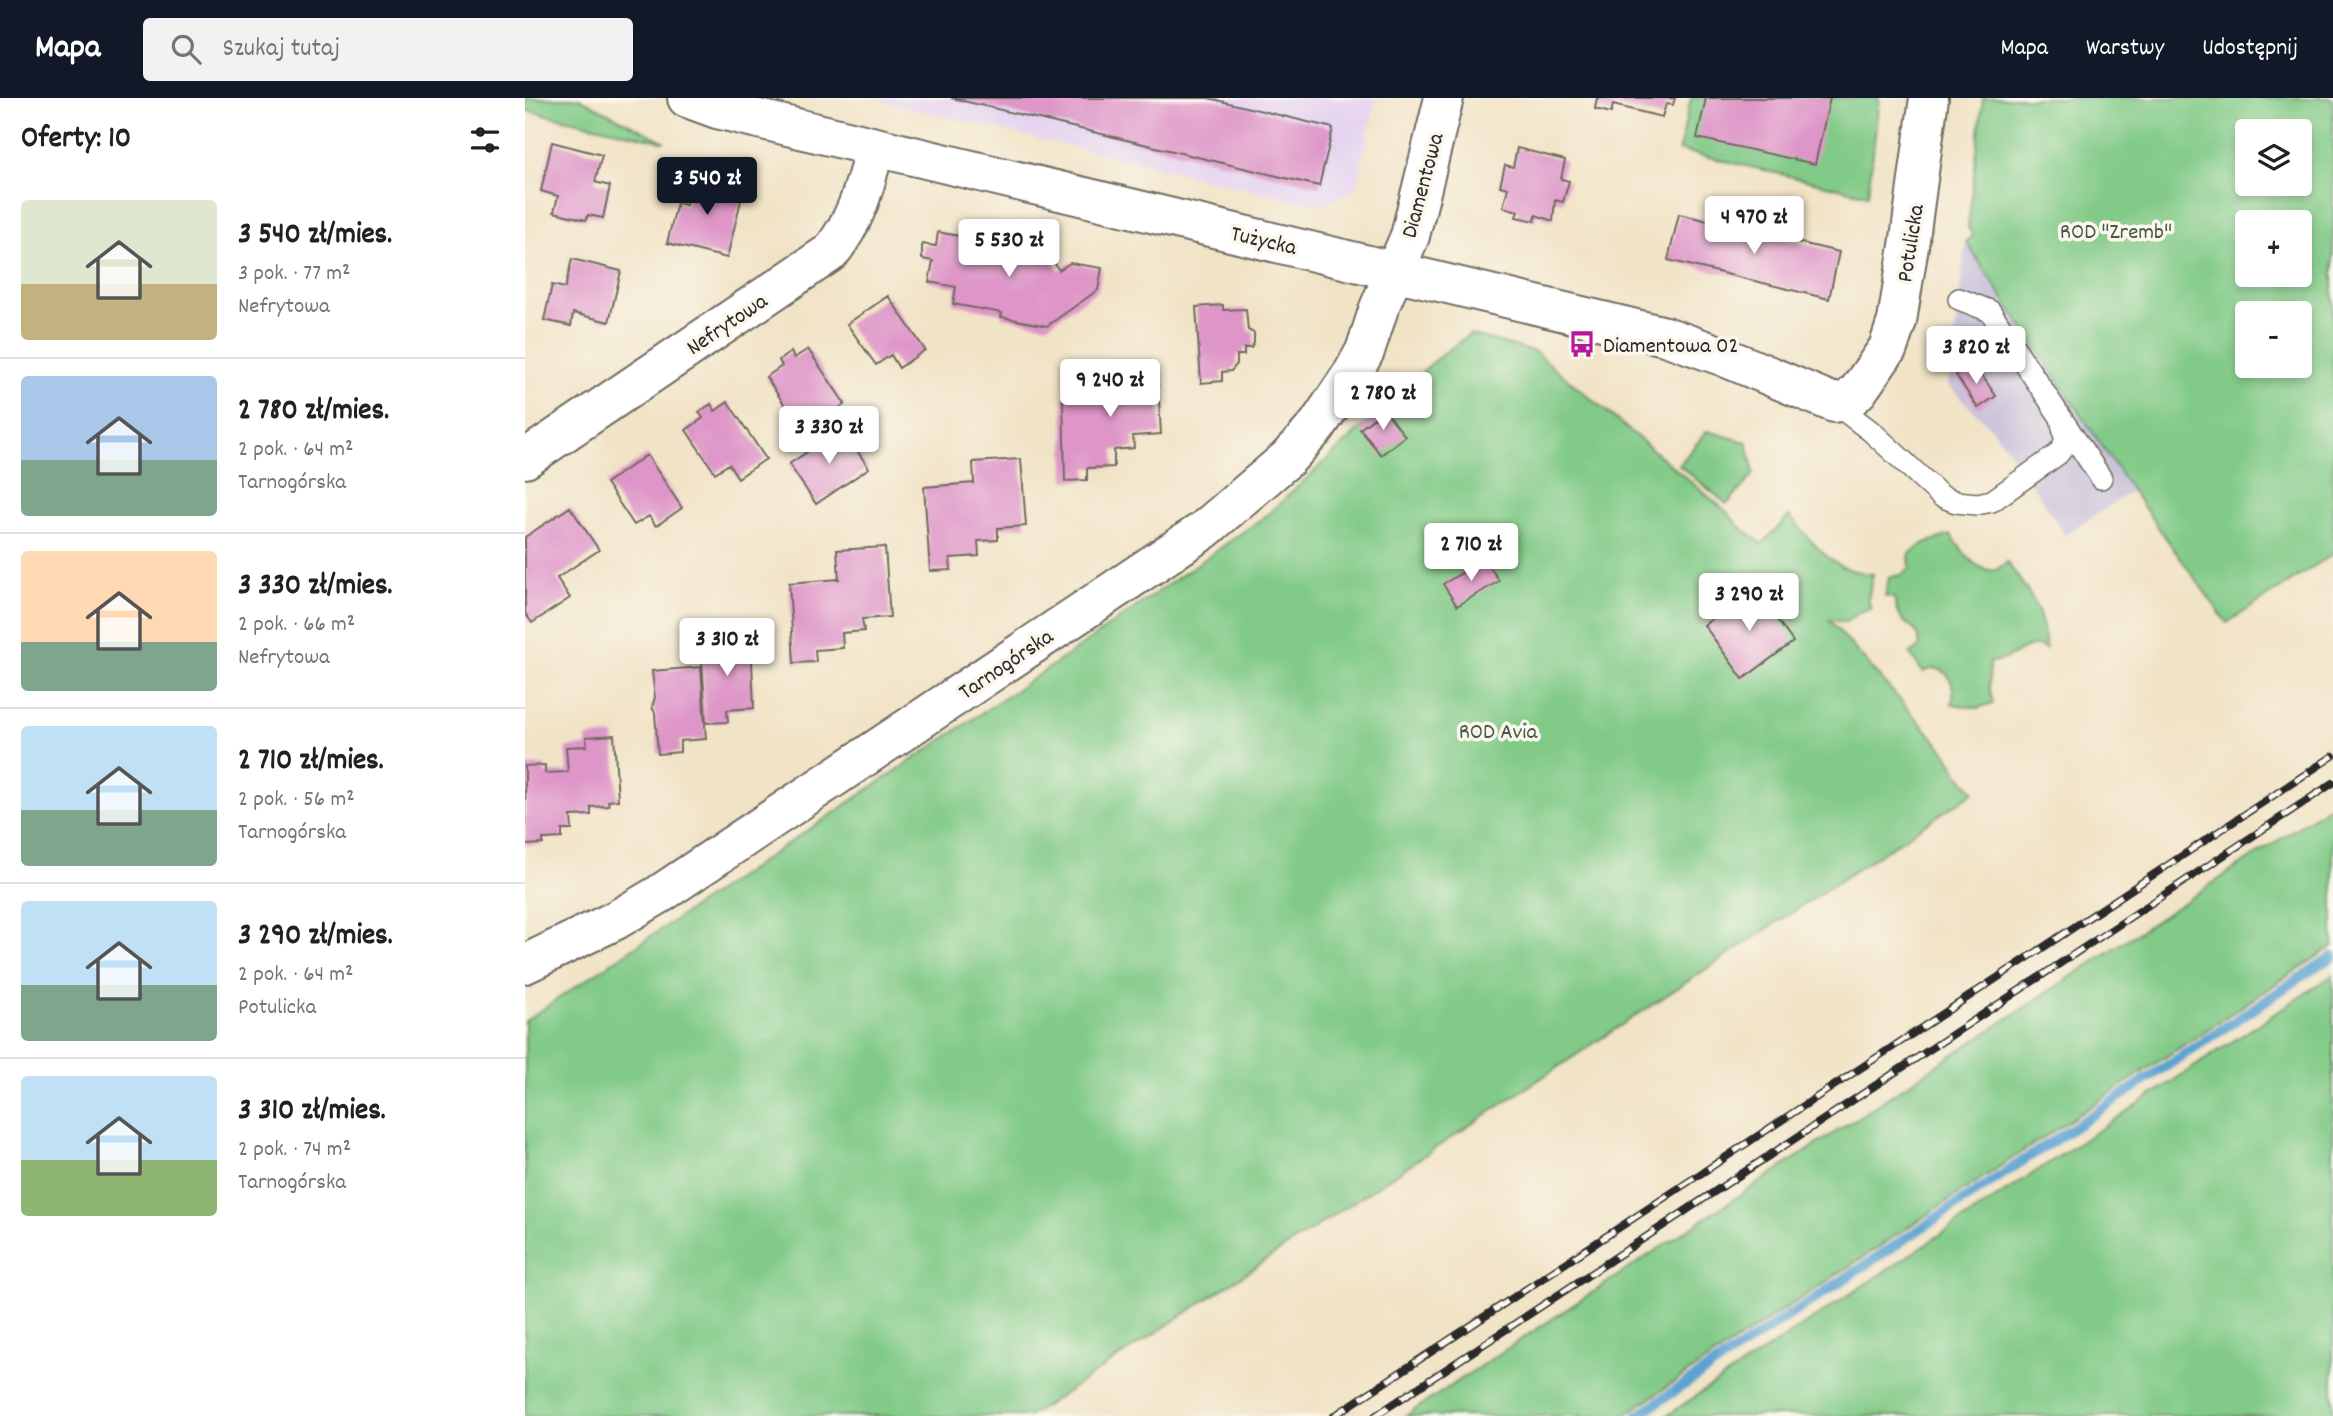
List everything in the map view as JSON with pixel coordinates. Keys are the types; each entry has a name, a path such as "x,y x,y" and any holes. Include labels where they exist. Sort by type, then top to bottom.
{"street":[{"name":"Tużycka","path":"687,98 717,109 1665,336 1722,356 1834,403"},
{"name":"Diamentowa","path":"1395,271 1412,226 1444,98"},
{"name":"Potulicka","path":"1834,403 1848,400 1858,391 1888,348 1896,321 1909,246 1929,98"},
{"name":"Nefrytowa","path":"525,459 831,252 849,229 865,185 875,146"},
{"name":"Tarnogórska","path":"525,964 616,920 660,894 1204,530 1287,459 1317,426 1342,391 1365,351 1395,271"}],"lane":[{"path":"1959,299 1990,311 2101,478"},
{"path":"1834,403 1872,432 1941,496 1956,502 1992,501 2058,454 2066,443 2061,418"}],"shaded area":[{"path":"884,98 1377,98 1356,188 1321,206 883,102"},
{"path":"1966,242 2132,491 2065,535 1992,429 1948,385"}],"green space":[{"path":"525,98 579,98 665,142 525,110"},
{"path":"1691,98 1879,98 1868,195 1679,150"},
{"name":"ROD \"Zremb\"","path":"1983,98 2333,98 2333,554 2227,623 2132,491 1966,242 1973,236 1968,227"},
{"name":"ROD Avia","path":"1470,334 1535,352 1762,544 1789,516 1825,555 1835,562 1858,572 1873,574 1868,600 1871,609 1861,611 1846,622 1829,620 1946,752 1957,772 1974,792 1030,1416 525,1416 525,1021 1068,655 1267,515 1360,429 1385,410 1436,359"},
{"path":"1707,431 1747,442 1754,474 1727,504 1679,465"},
{"path":"1951,535 1969,558 1980,567 1995,570 2007,562 2034,602 2044,634 2046,649 2032,646 1999,661 1990,662 1989,686 1993,703 1978,708 1952,704 1953,689 1944,672 1931,669 1923,672 1910,654 1919,648 1916,632 1899,615 1894,598 1885,596 1889,577 1901,575 1910,568 1909,554 1925,543"},
{"path":"2333,804 2333,946 1623,1416 1405,1416"},
{"path":"2333,975 2333,1416 1666,1416"}],"building":[{"path":"951,98 1208,98 1333,128 1319,186"},
{"path":"1597,98 1675,98 1673,105 1666,104 1662,117 1613,105 1611,113 1595,109"},
{"path":"1706,98 1830,98 1815,164 1697,138"},
{"path":"552,142 602,155 595,182 610,186 603,218 588,215 586,220 554,212 558,196 541,191"},
{"path":"1517,148 1565,160 1561,179 1569,181 1563,202 1555,200 1553,221 1536,215 1535,221 1516,217 1518,211 1503,207 1508,188 1500,186 1505,165 1513,167"},
{"path":"693,175 744,188 727,258 667,243 677,203 686,205"},
{"path":"1679,214 1839,252 1829,299 1668,260"},
{"path":"938,232 990,242 989,245 1013,250 1049,255 1059,270 1070,263 1102,268 1098,290 1047,326 1001,317 1002,313 953,304 956,287 929,282 933,261 922,259 922,244 936,246"},
{"path":"572,259 621,271 609,322 573,313 571,326 544,320 552,285 565,288"},
{"path":"888,296 925,350 899,368 891,355 876,365 847,324"},
{"path":"1223,305 1223,310 1246,309 1248,330 1254,333 1254,343 1251,348 1244,348 1244,355 1237,355 1237,364 1231,371 1222,372 1222,381 1201,383 1196,307"},
{"path":"808,349 845,404 819,421 811,409 795,420 766,377 782,366 779,360 791,352 794,358"},
{"path":"1974,364 1996,396 1978,408 1956,375"},
{"path":"1157,366 1161,434 1133,436 1134,448 1114,450 1114,467 1087,468 1087,480 1065,481 1063,398 1087,397 1087,387 1097,380 1109,379 1108,369"},
{"path":"728,402 766,459 738,478 729,464 715,473 686,430 703,418 699,412 711,404 715,411"},
{"path":"1385,410 1405,436 1381,455 1360,429"},
{"path":"842,429 869,468 816,504 789,464"},
{"path":"647,455 682,508 656,526 649,516 634,525 606,483"},
{"path":"1021,459 1026,526 998,528 998,540 978,541 979,556 950,558 951,570 930,571 924,487 974,483 973,462"},
{"path":"570,507 599,550 557,578 570,598 532,623 525,613 525,537"},
{"path":"885,547 890,617 862,619 864,631 842,633 843,648 815,650 816,662 794,663 789,583 839,579 837,550"},
{"path":"1485,559 1499,581 1457,606 1443,584"},
{"path":"1755,588 1793,642 1743,679 1704,625"},
{"path":"751,640 754,708 727,710 728,722 706,723 701,643"},
{"path":"701,667 706,739 680,741 680,752 658,754 655,713 652,707 655,697 652,671"},
{"path":"614,735 618,800 608,801 609,806 591,807 591,815 571,816 572,830 562,830 562,838 543,839 543,844 525,845 525,766 545,765 545,773 568,772 566,747 587,746 586,737"}],"waterway":[{"path":"1637,1416 2333,956"}],"railway":[{"path":"1334,1416 2333,756"},
{"path":"1375,1416 2333,783"}],"place":[{"name":"Diamentowa 02","path":"1582,344"}]}
